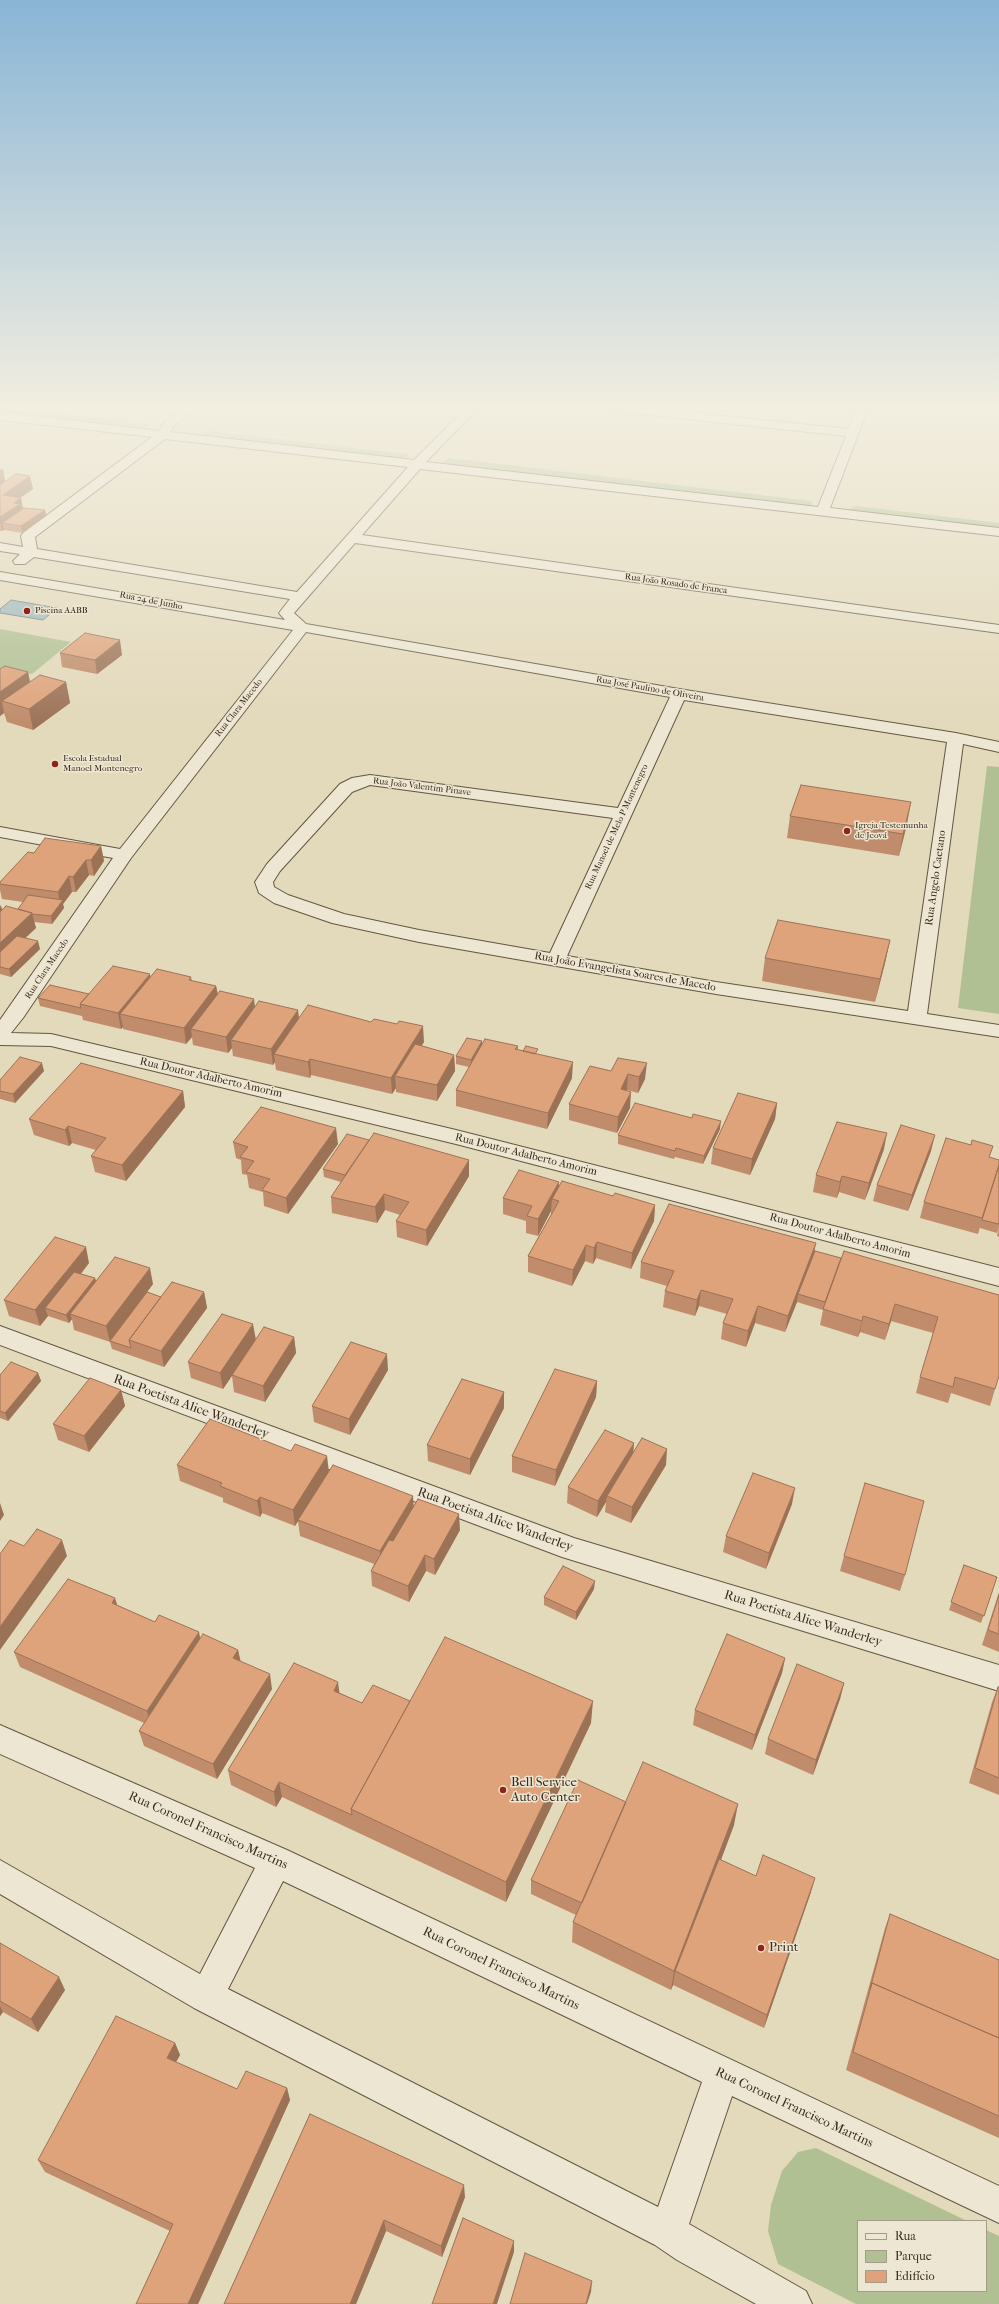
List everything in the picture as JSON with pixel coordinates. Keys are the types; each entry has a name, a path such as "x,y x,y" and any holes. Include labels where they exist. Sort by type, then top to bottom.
{"street":[{"path":"31,552 28,536 57,514"},
{"path":"302,628 286,613 373,514"},
{"path":"875,514 999,532"},
{"name":"Rua João Rosado de Franca","path":"352,538 999,629"},
{"path":"0,547 301,597"},
{"path":"0,576 31,552"},
{"name":"Rua 24 de Junho","path":"0,576 114,594 302,628"},
{"name":"Rua José Paulino de Oliveira","path":"302,628 679,694 956,738 999,747"},
{"name":"Rua Clara Macedo","path":"0,1033 8,1012 124,855 302,628"},
{"name":"Rua Manoel de Melo P Montenegro","path":"556,960 679,694"},
{"name":"Rua Angelo Caetano","path":"917,1017 956,738"},
{"name":"Rua João Valentim Pinave","path":"264,882 273,868 346,788 358,782 370,780 623,814"},
{"path":"0,832 124,855"},
{"name":"Rua João Evangelista Soares de Macedo","path":"264,882 265,889 270,894 339,919 419,936 716,988 917,1017 999,1031"},
{"name":"Rua Doutor Adalberto Amorim","path":"8,1012 51,1040"},
{"name":"Rua Doutor Adalberto Amorim","path":"0,1039 51,1040 456,1137 999,1277"},
{"name":"Rua Poetista Alice Wanderley","path":"0,1335 572,1548 999,1678"},
{"name":"Rua Coronel Francisco Martins","path":"0,1739 276,1861 999,2205"},
{"path":"206,1996 276,1861"},
{"path":"0,1876 206,1996 668,2232 690,2247 793,2304"},
{"path":"668,2232 722,2074"}],"green space":[{"path":"872,514 919,514 999,523 999,529"},
{"path":"0,629 71,642 32,674 0,668"},
{"path":"987,766 999,767 999,1014 958,1008"},
{"path":"816,2148 965,2220 857,2220 857,2292 987,2292 987,2230 999,2236 999,2304 856,2304 778,2264 768,2231 771,2205 782,2171 798,2152"}],"water":[{"name":"Piscina AABB","path":"11,600 57,608 43,620 0,613 0,609"}],"building":[{"path":"16,514 40,514 21,526 2,523"},
{"path":"85,633 120,640 95,660 60,653"},
{"path":"5,666 28,672 0,692 0,669"},
{"path":"40,675 66,682 29,709 2,701"},
{"path":"801,785 911,802 903,834 790,816"},
{"path":"45,838 101,846 91,860 86,860 73,877 69,876 58,892 0,884 0,882 28,852 34,853"},
{"path":"28,895 63,900 51,916 32,914 18,909"},
{"path":"6,906 32,913 0,943 0,912"},
{"path":"778,920 890,940 880,979 765,958"},
{"path":"17,936 38,941 9,969 0,967 0,952"},
{"path":"113,966 150,974 118,1013 80,1004"},
{"path":"157,969 191,977 189,980 216,986 184,1028 120,1014"},
{"path":"50,985 89,994 80,1004 81,1008 38,998"},
{"path":"220,991 254,999 226,1037 191,1029"},
{"path":"259,1001 298,1010 271,1049 231,1040"},
{"path":"308,1005 371,1022 374,1019 397,1024 399,1021 423,1026 391,1078 310,1059 308,1062 274,1054"},
{"path":"467,1038 482,1041 471,1060 456,1056"},
{"path":"485,1039 518,1046 515,1049 573,1062 548,1113 456,1090"},
{"path":"415,1044 454,1055 437,1085 395,1076"},
{"path":"526,1046 538,1049 535,1054 523,1051"},
{"path":"20,1057 42,1063 13,1094 0,1091 0,1080"},
{"path":"618,1058 647,1063 639,1077 628,1074 621,1089 631,1092 618,1117 569,1104 590,1066 611,1071"},
{"path":"81,1063 183,1091 122,1165 91,1156 106,1138 68,1126 65,1130 29,1119"},
{"path":"738,1093 777,1103 752,1159 713,1148"},
{"path":"635,1103 692,1118 693,1114 721,1121 704,1156 676,1148 675,1151 618,1135"},
{"path":"261,1107 336,1128 286,1198 262,1190 270,1179 246,1172 254,1161 240,1157 248,1147 233,1142"},
{"path":"837,1122 887,1133 869,1183 842,1176 840,1182 816,1175"},
{"path":"901,1125 935,1135 912,1195 877,1185"},
{"path":"374,1133 469,1160 426,1230 396,1221 409,1202 384,1194 375,1207 331,1197"},
{"path":"347,1134 369,1140 345,1175 323,1169"},
{"path":"946,1138 971,1145 972,1140 993,1146 989,1157 999,1160 999,1165 982,1218 924,1202"},
{"path":"999,1165 999,1224 982,1220"},
{"path":"519,1170 559,1182 538,1219 527,1216 532,1206 503,1198"},
{"path":"562,1181 613,1196 615,1193 655,1205 632,1253 597,1242 594,1248 586,1245 573,1270 528,1256 559,1201 552,1199"},
{"path":"669,1204 816,1243 788,1316 758,1306 748,1331 723,1323 733,1299 701,1290 697,1300 665,1291 674,1271 641,1262"},
{"path":"55,1237 86,1247 35,1310 4,1300"},
{"path":"815,1251 841,1258 825,1302 798,1294"},
{"path":"844,1251 999,1295 999,1376 995,1389 955,1377 953,1387 920,1377 938,1317 895,1304 889,1324 863,1316 862,1321 823,1309"},
{"path":"115,1257 150,1268 106,1326 70,1314"},
{"path":"74,1272 95,1278 66,1315 45,1308"},
{"path":"172,1282 204,1292 161,1351 129,1340"},
{"path":"147,1292 161,1297 129,1340 131,1348 110,1341"},
{"path":"222,1314 253,1324 220,1373 188,1362"},
{"path":"264,1327 294,1337 263,1386 232,1375"},
{"path":"351,1342 387,1354 349,1419 312,1406"},
{"path":"11,1362 38,1373 5,1413 0,1411 0,1375"},
{"path":"555,1369 597,1381 556,1470 512,1456"},
{"path":"90,1378 121,1390 84,1436 53,1424"},
{"path":"462,1379 504,1392 470,1459 427,1445"},
{"path":"210,1419 291,1451 295,1444 327,1456 293,1510 260,1497 257,1501 220,1486 222,1483 177,1465"},
{"path":"605,1430 634,1443 598,1501 568,1487"},
{"path":"642,1438 667,1449 632,1507 607,1496"},
{"path":"333,1465 413,1496 380,1551 298,1520"},
{"path":"753,1473 795,1488 769,1553 726,1536"},
{"path":"865,1483 924,1501 905,1575 844,1556"},
{"path":"418,1499 459,1514 434,1559 425,1555 408,1586 371,1571 389,1540 393,1541"},
{"path":"37,1529 62,1540 0,1627 0,1554 10,1540 24,1546"},
{"path":"964,1565 997,1577 984,1616 951,1602"},
{"path":"563,1566 595,1581 576,1612 544,1597"},
{"path":"68,1579 115,1598 112,1603 155,1622 159,1615 199,1632 147,1711 14,1652"},
{"path":"999,1595 999,1634 988,1630"},
{"path":"203,1634 238,1650 233,1658 270,1674 213,1764 139,1731"},
{"path":"727,1634 785,1658 755,1735 695,1710"},
{"path":"445,1637 593,1701 506,1882 351,1809"},
{"path":"294,1663 338,1682 334,1691 362,1703 373,1685 410,1701 351,1809 352,1815 279,1782 274,1792 228,1770"},
{"path":"797,1664 844,1683 816,1760 768,1739"},
{"path":"999,1687 999,1778 975,1768"},
{"path":"643,1762 738,1804 674,1971 573,1922"},
{"path":"578,1780 626,1802 582,1903 531,1880"},
{"path":"763,1855 815,1878 767,2015 675,1971 719,1859 756,1876"},
{"path":"890,1914 999,1960 999,2038 872,1983 870,1989"},
{"path":"0,1943 59,1977 31,2019 0,2001"},
{"path":"872,1983 999,2038 999,2116 853,2052"},
{"path":"116,2016 175,2043 167,2058 237,2089 246,2071 287,2088 188,2304 136,2304 173,2224 38,2160"},
{"path":"310,2114 464,2185 441,2246 384,2220 350,2304 224,2304"},
{"path":"463,2218 514,2241 493,2304 432,2304"},
{"path":"525,2253 592,2281 586,2304 510,2304"}],"place":[{"name":"Piscina AABB","path":"27,611"},
{"name":"Escola Estadual Manoel Montenegro","path":"55,764"},
{"name":"Igreja Testemunha de Jeová","path":"847,831"},
{"name":"Bell Service Auto Center","path":"503,1790"},
{"name":"Print","path":"761,1948"}]}
